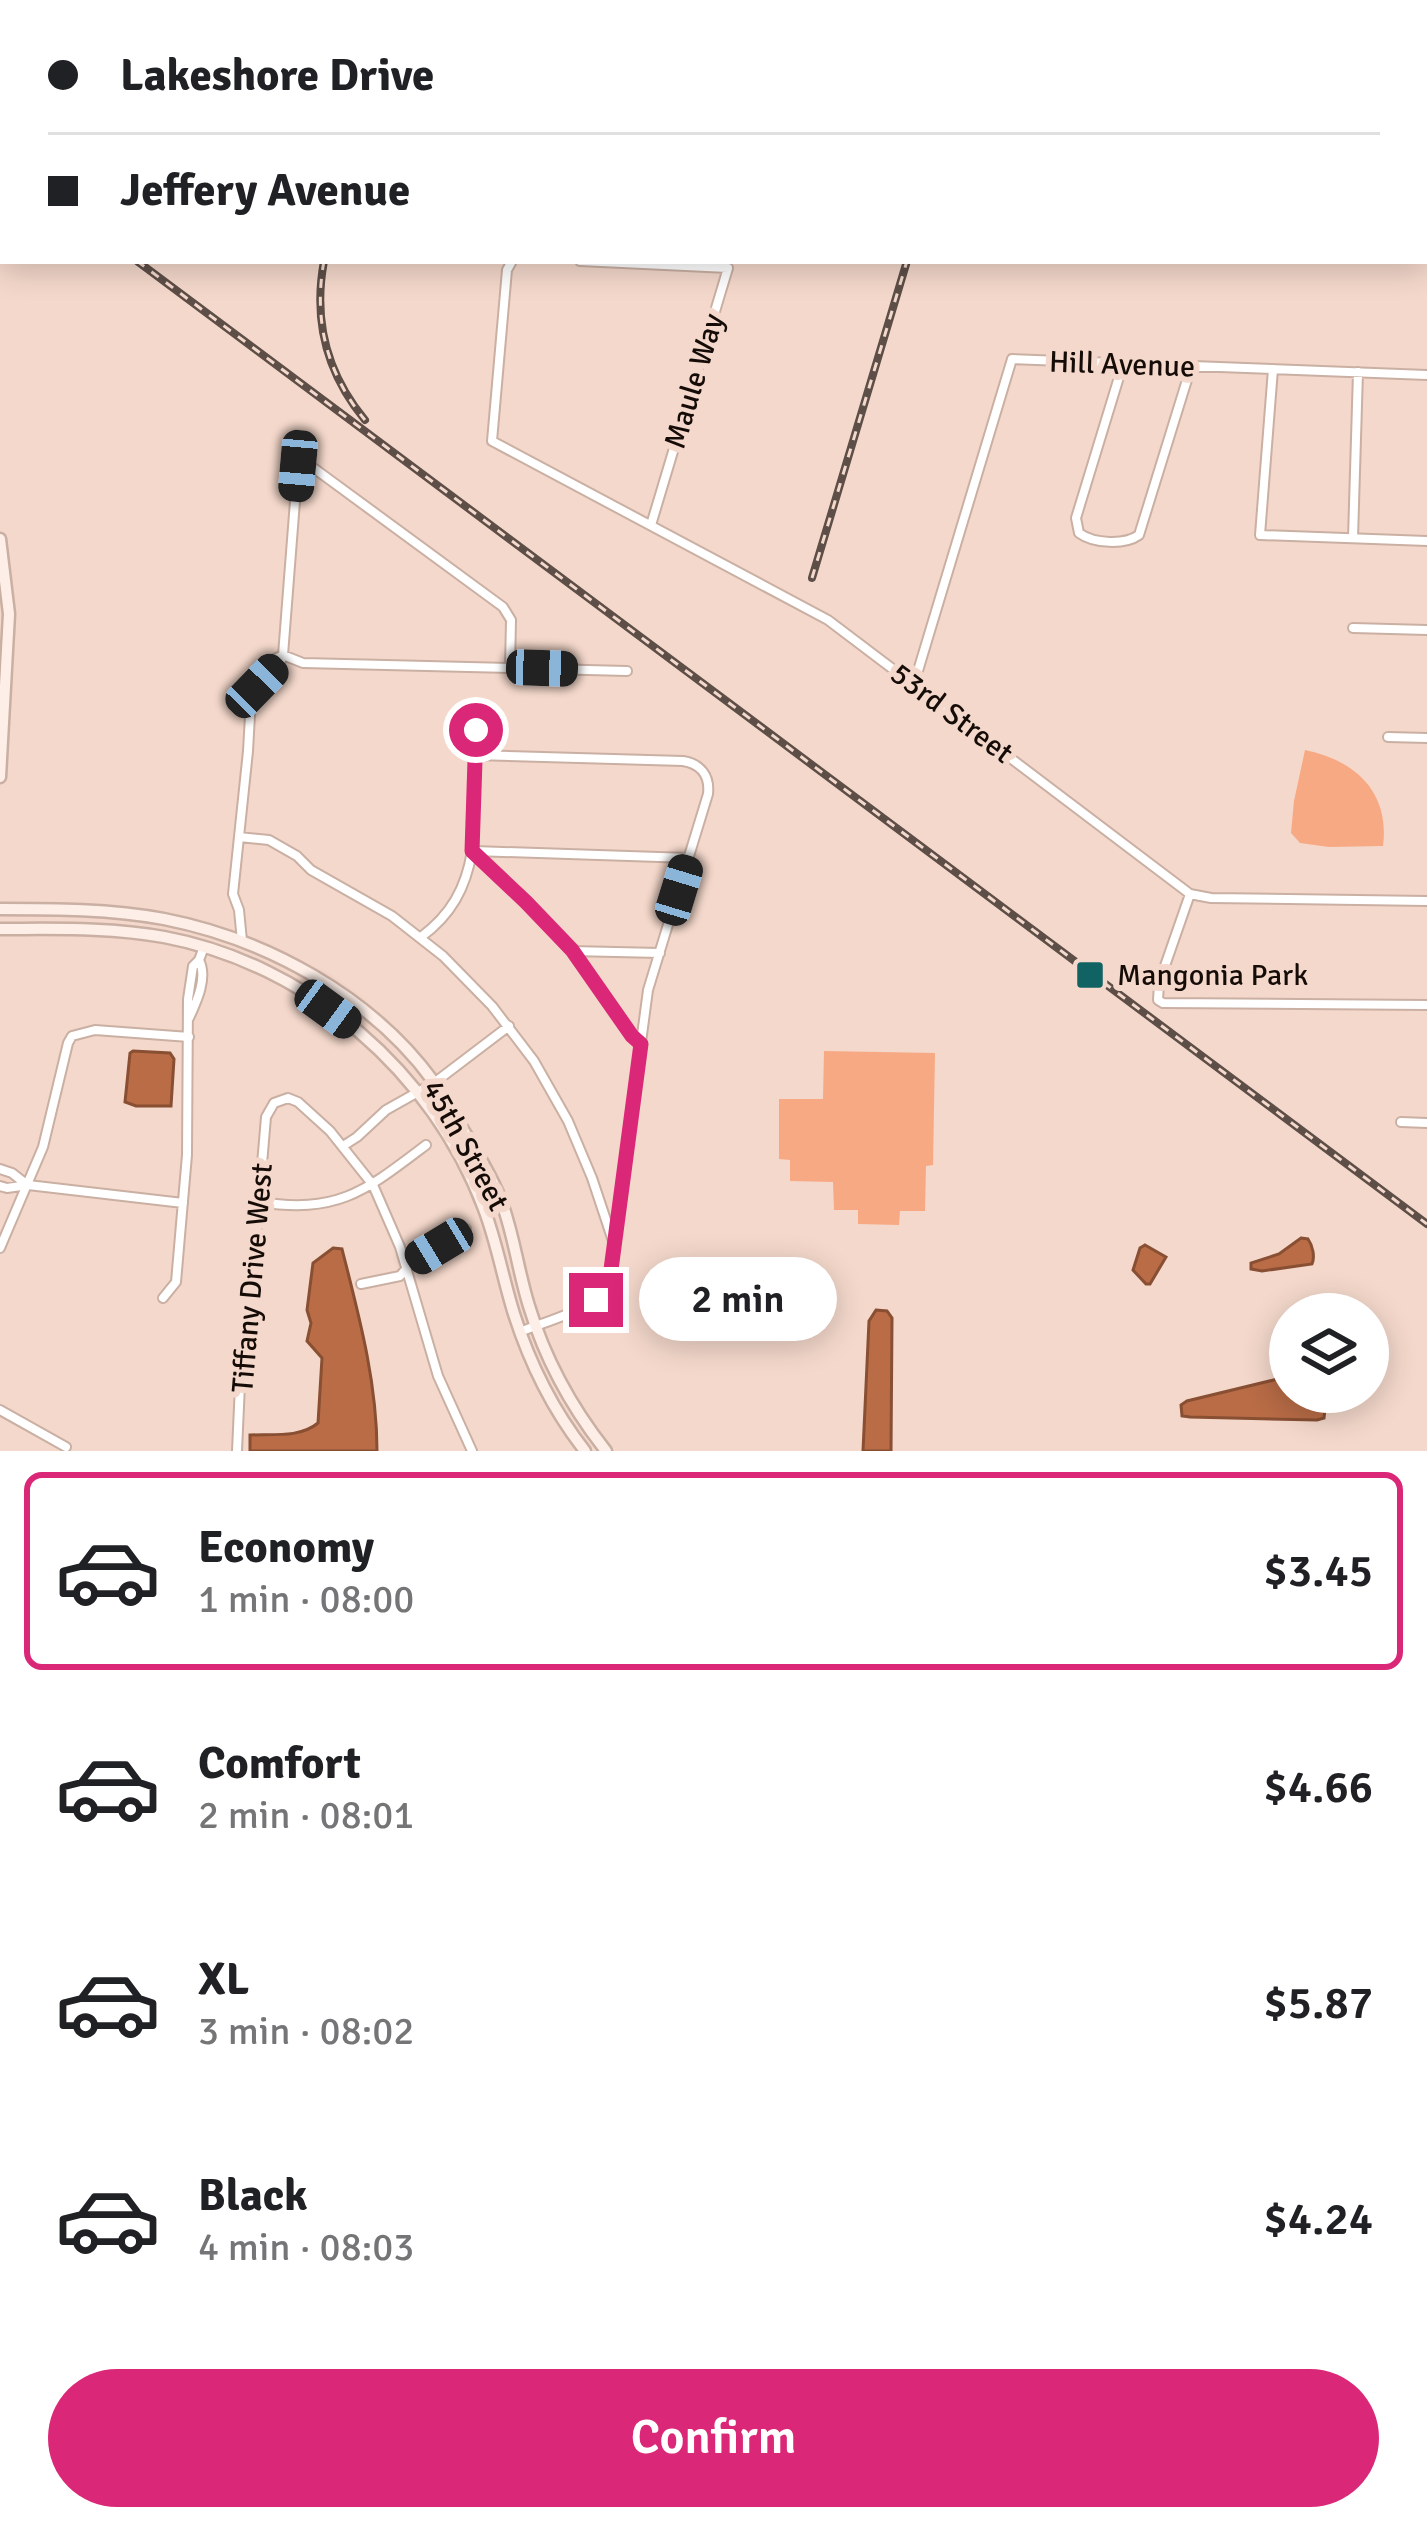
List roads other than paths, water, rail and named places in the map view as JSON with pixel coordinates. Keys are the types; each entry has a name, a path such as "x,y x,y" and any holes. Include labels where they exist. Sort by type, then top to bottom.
{"main road":[{"path":"0,539 9,614 0,777"},
{"name":"45th Street","path":"0,909 120,913 190,925 310,973 357,1006 434,1083 473,1145 509,1223 536,1325 570,1400 606,1451"},
{"name":"45th Street","path":"0,929 137,933 273,975 349,1024 390,1059 450,1137 476,1188 520,1332 544,1388 585,1451"},
{"path":"202,954 215,938 232,938"}],"street":[{"name":"53rd Street","path":"510,264 492,441 828,620 1190,893"},
{"name":"Maule Way","path":"645,264 728,268 651,525"},
{"name":"Hill Avenue","path":"914,685 1012,359 1427,375"},
{"path":"1123,364 1076,518 1076,529 1088,539 1125,541 1139,535 1191,367"},
{"path":"1273,370 1260,535 1427,541"},
{"path":"1353,538 1358,373"},
{"path":"254,690 275,677 274,669 283,655 299,450"},
{"path":"298,466 315,469 503,607 511,620 510,667"},
{"path":"1353,628 1427,630"},
{"path":"232,938 240,922 233,894 252,679 258,667 283,655 303,663 627,671"},
{"path":"421,937 460,894 469,869 478,706"},
{"path":"1388,736 1427,738"},
{"path":"476,755 683,761 699,767 709,788 649,990 609,1282 591,1303 520,1332"},
{"path":"239,836 269,840 297,856 421,937 466,977 509,1026 568,1121 614,1245"},
{"path":"472,851 689,858"},
{"path":"472,851 572,950 641,1044"},
{"path":"1427,902 1211,898 1190,893 1159,983 1158,1000 1427,1005"},
{"path":"572,950 660,953"},
{"path":"163,1298 176,1282 187,1155 189,1019 198,999 202,954"},
{"path":"472,1451 437,1376 400,1247 373,1185 343,1146 386,1110 434,1083 509,1026"},
{"path":"0,1248 50,1125 72,1036 95,1030 189,1037"},
{"name":"Tiffany Drive West","path":"238,1451 241,1362 270,1106 283,1098 298,1102 343,1146"},
{"path":"1401,1122 1427,1123"},
{"path":"259,1202 291,1206 340,1201 373,1185 426,1145"},
{"path":"0,1169 28,1185"},
{"path":"0,1186 183,1203"},
{"path":"362,1284 400,1276 412,1262 466,1229"},
{"path":"0,1410 66,1447"}],"railway":[{"path":"141,264 1427,1224"},
{"path":"324,264 320,304 326,345 341,384 365,420"},
{"path":"812,578 906,264"}],"place":[{"name":"Mangonia Park","path":"1090,975"}]}
